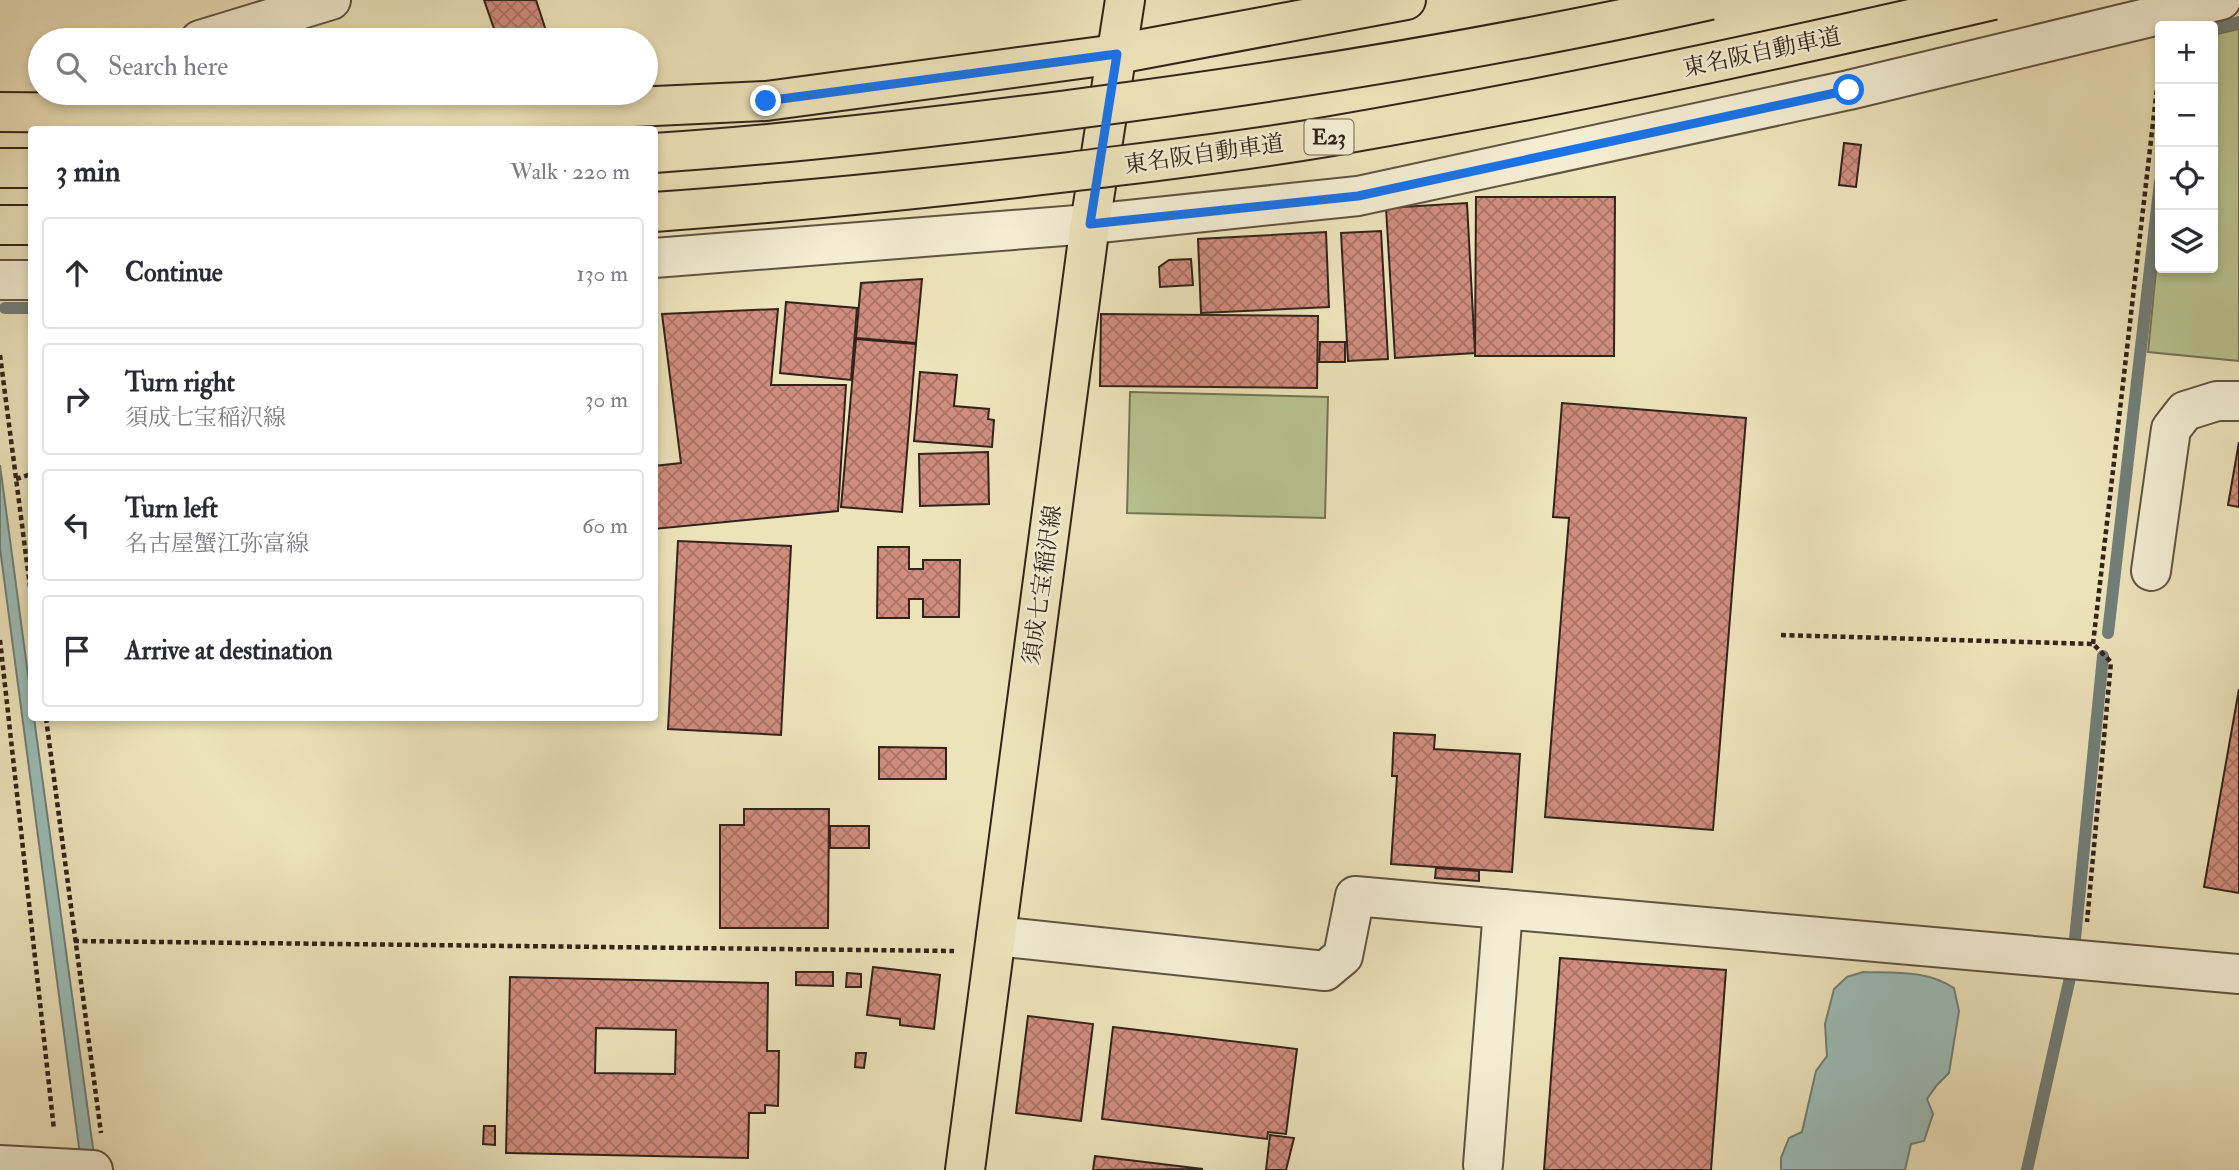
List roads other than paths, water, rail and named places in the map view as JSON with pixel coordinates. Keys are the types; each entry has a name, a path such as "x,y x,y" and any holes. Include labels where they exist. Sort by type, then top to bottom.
{"main road":[{"name":"須成七宝稲沢線","path":"965,1170 1090,224 1125,0"},
{"path":"150,105 328,115 568,110 766,101 1117,54 1406,0"},
{"path":"658,153 754,146 915,129 1323,74 1498,44 1710,0"},
{"name":"東名阪自動車道","path":"658,212 759,205 945,186 1142,163 1329,137 1707,64 1993,0"},
{"path":"0,112 67,105"},
{"path":"0,168 28,168"},
{"path":"0,225 28,226"}],"street":[{"path":"239,28 331,0"},
{"path":"658,258 1090,224 1358,196 1849,90 2221,0"},
{"path":"0,280 28,280"},
{"path":"2151,571 2171,429 2185,411 2217,401 2239,401"},
{"path":"995,944 1325,971 1343,956 1355,896 2239,974"},
{"path":"1483,1165 1503,909"},
{"path":"0,1165 76,1164"}],"water":[{"path":"0,465 28,675 28,721 34,721 96,1170 82,1170 0,548"},
{"path":"1863,972 1921,975 1954,988 1959,1011 1949,1073 1927,1099 1933,1114 1924,1141 1911,1144 1905,1170 1781,1170 1781,1158 1789,1138 1802,1132 1816,1071 1827,1056 1825,1024 1834,989 1847,977"}],"waterway":[{"path":"2218,28 2239,22"},
{"path":"2108,633 2157,210"},
{"path":"5,308 28,308"},
{"path":"2074,949 2103,656"},
{"path":"2027,1170 2071,973"}]}
